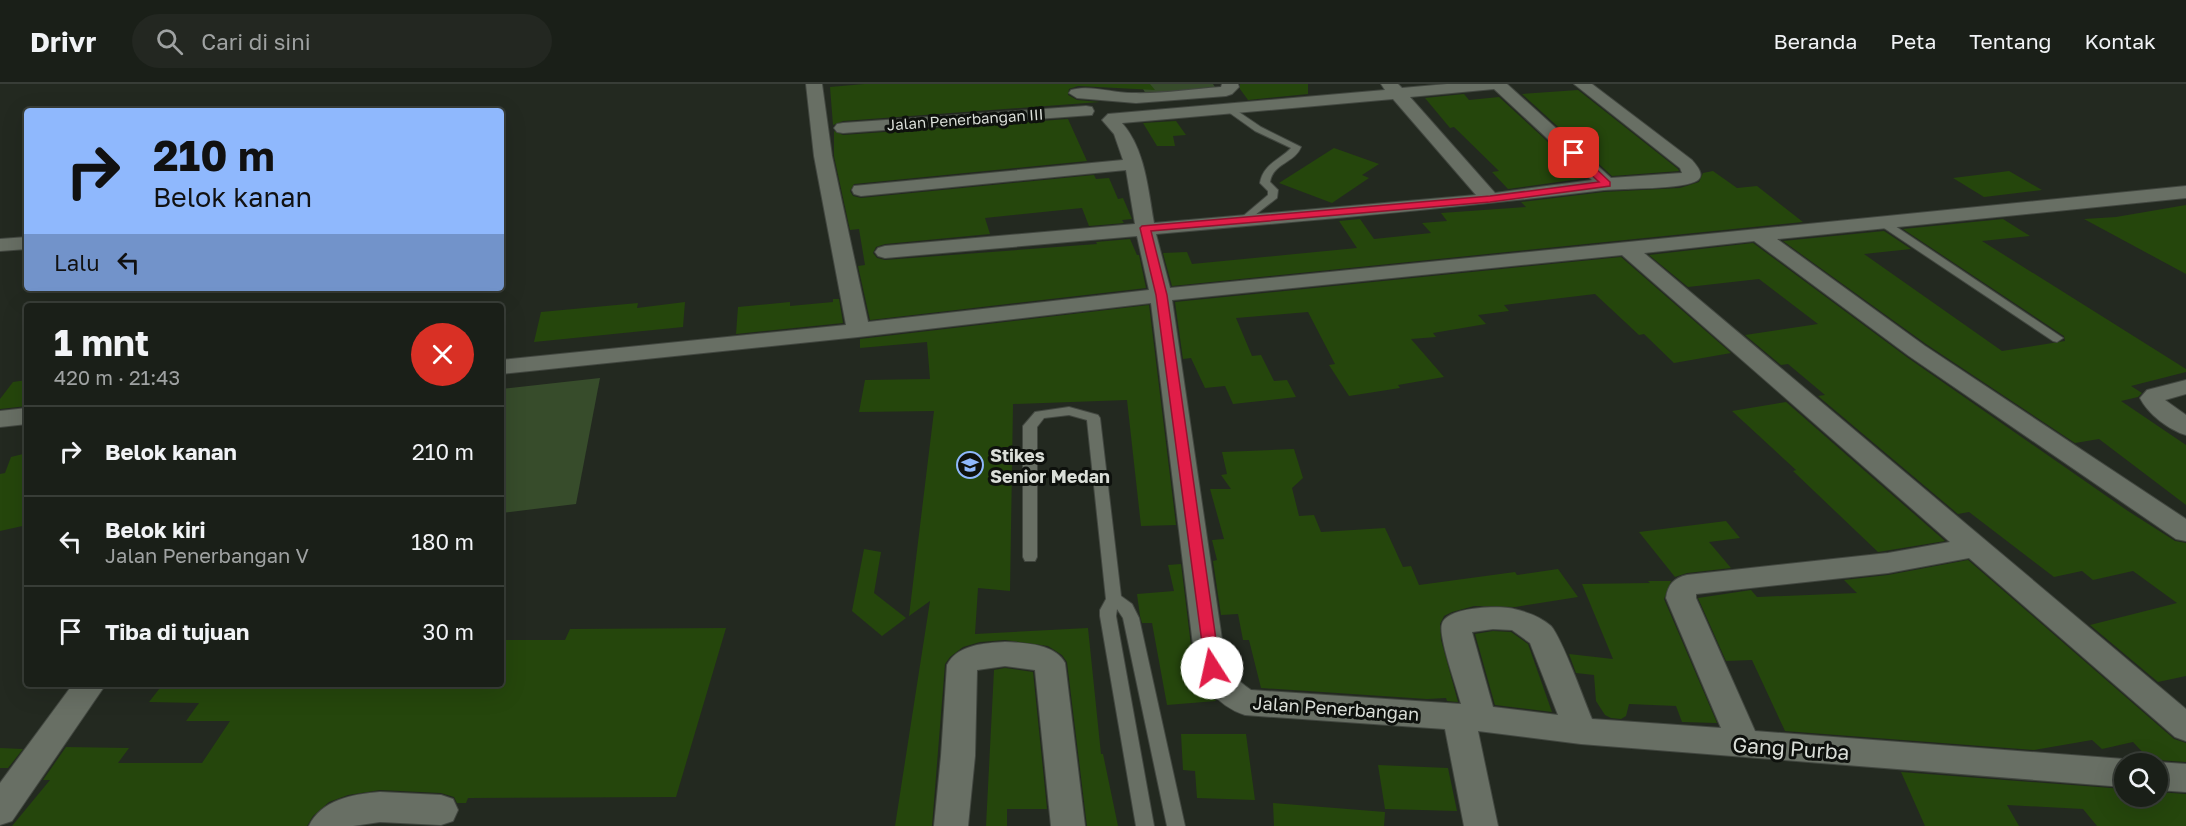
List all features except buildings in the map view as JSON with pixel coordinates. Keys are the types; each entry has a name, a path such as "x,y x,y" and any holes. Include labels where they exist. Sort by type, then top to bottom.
{"street":[{"path":"814,84 823,156 858,330"},
{"path":"1074,88 1121,98 1226,91 1231,87 1230,84"},
{"path":"1498,84 1607,184"},
{"name":"Jalan Penerbangan III","path":"843,128 1230,109 1393,89 1498,84"},
{"path":"885,252 1490,199 1691,176 1691,171 1686,164 1582,84"},
{"name":"Jalan Penerbangan","path":"1074,88 1099,115 1122,133 1134,164 1145,228 1161,295 1209,653 1217,679 1226,690 1245,702 1469,718"},
{"path":"1393,89 1490,199"},
{"path":"861,190 1134,164"},
{"path":"504,367 858,330 1161,295 2186,192"},
{"path":"1760,236 1906,344 2186,532"},
{"path":"0,245 24,243"},
{"path":"1627,249 2186,728"},
{"path":"2186,387 2155,395 2152,398 2155,404 2186,427"},
{"path":"0,419 24,416"},
{"path":"1744,744 1681,598 1682,590 1687,585 1888,563 1975,547"},
{"path":"1481,826 1469,718 1471,679 1458,641 1456,625 1487,618 1513,618 1530,625 1542,636 1581,732"},
{"path":"951,826 958,756 962,665 973,657 1015,655 1043,658 1050,663 1068,826"},
{"path":"0,810 88,687"},
{"name":"Gang Purba","path":"1469,718 1581,732 2114,772"},
{"path":"2168,777 2186,778"},
{"path":"326,826 337,816 356,808 441,810"}],"lane":[{"path":"1230,109 1250,124 1296,147 1295,151 1271,167 1266,174 1264,183 1273,190 1273,196 1246,219"},
{"path":"1882,222 2057,338"},
{"path":"1030,557 1030,426 1040,415 1069,411 1093,418 1114,599 1108,610 1108,616 1145,826"},
{"path":"1114,599 1127,608 1131,618 1176,826"}],"green space":[{"path":"1140,84 1213,84 1215,87 1146,94"},
{"path":"600,378 576,504 504,513 504,389"}],"place":[{"name":"Stikes Senior Medan","path":"970,465"}],"route":[{"path":"1212,668 1161,295 1145,228 1490,199 1607,184 1574,153"}]}
